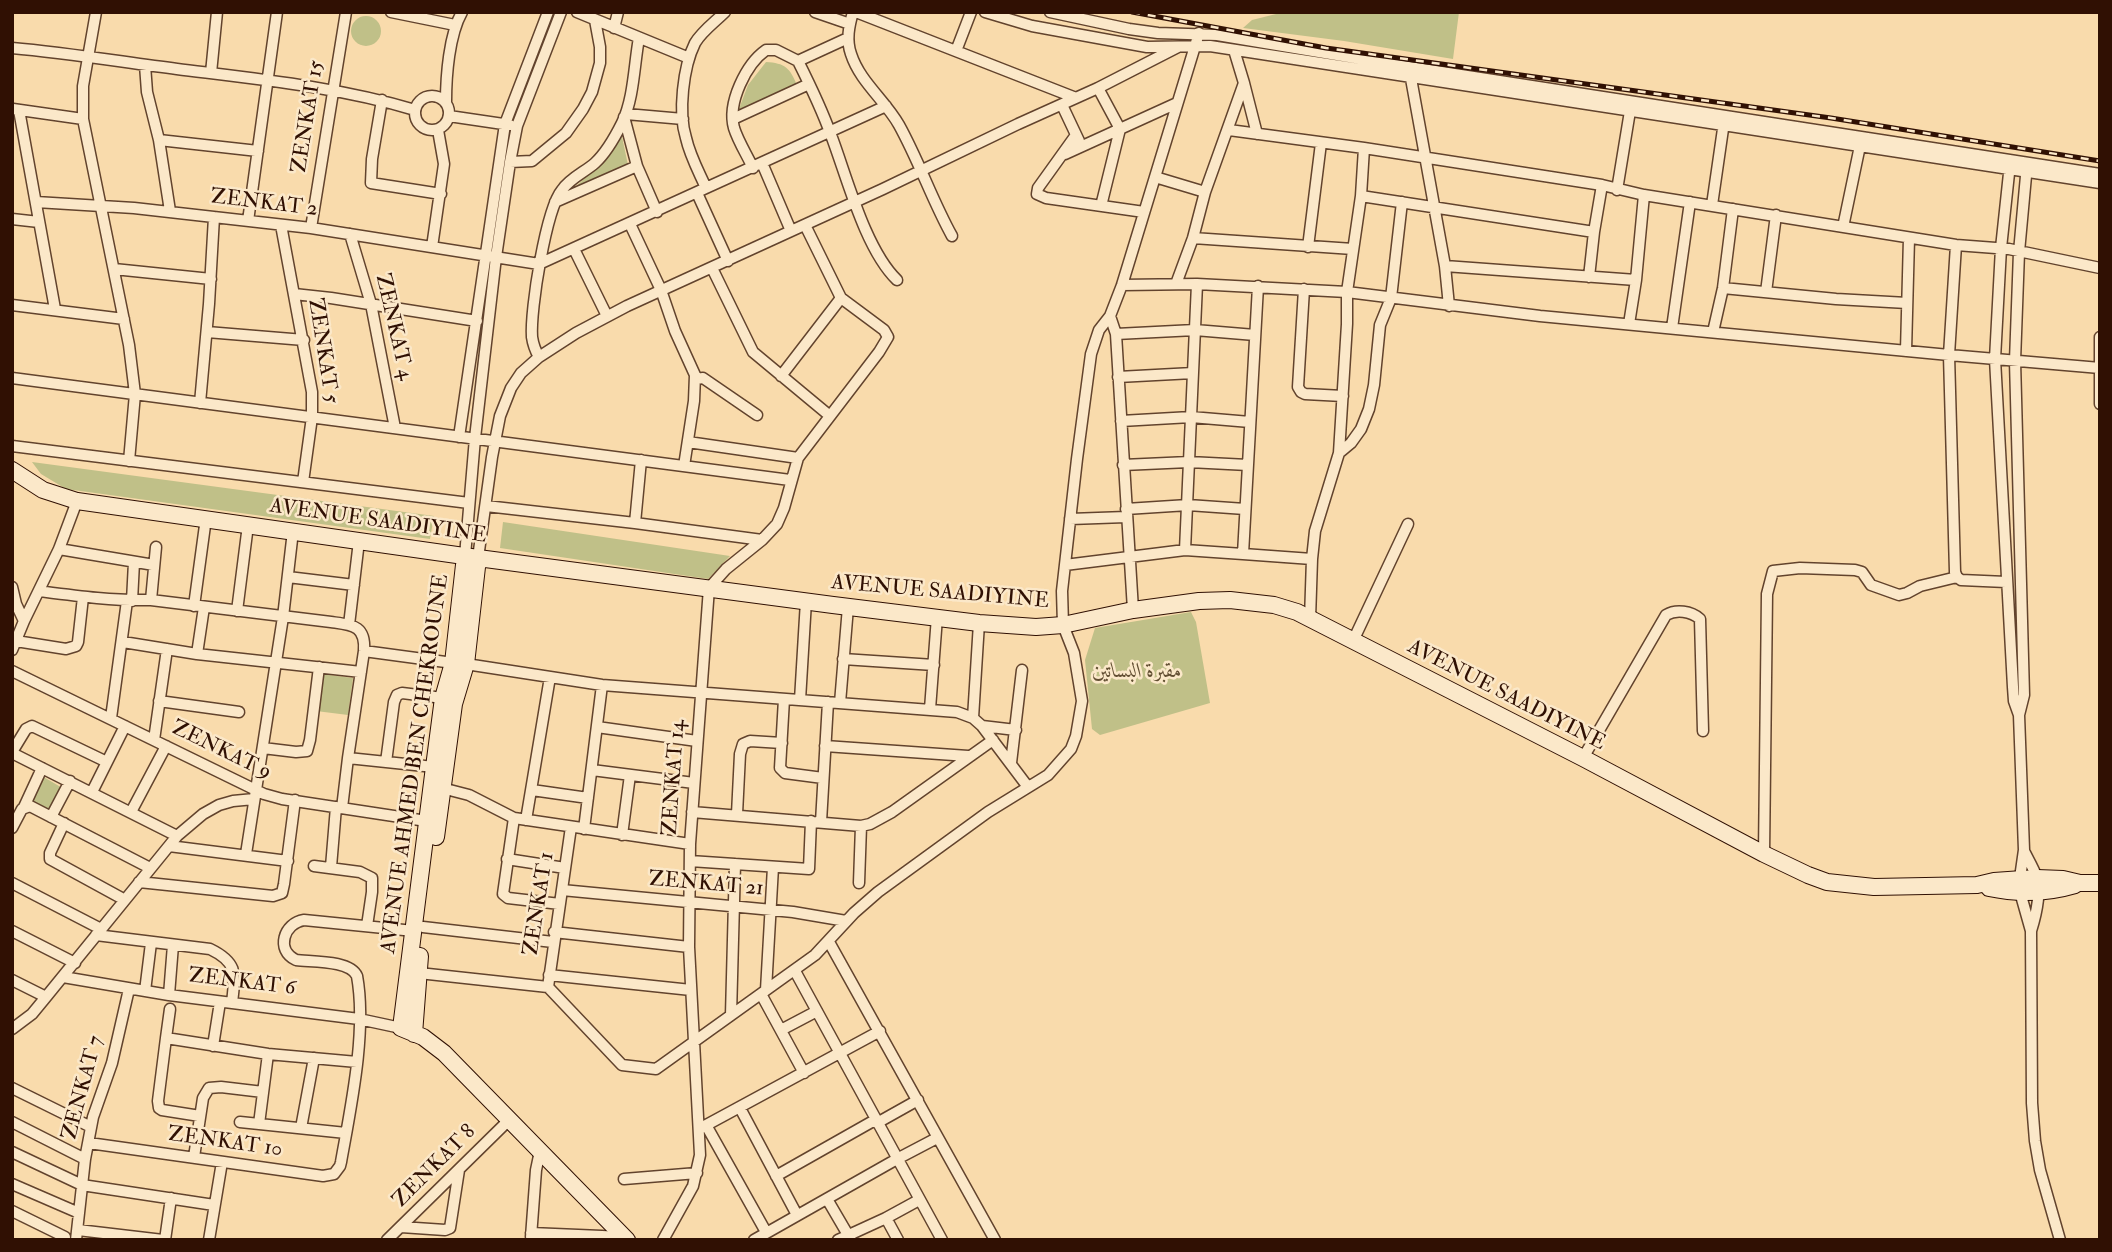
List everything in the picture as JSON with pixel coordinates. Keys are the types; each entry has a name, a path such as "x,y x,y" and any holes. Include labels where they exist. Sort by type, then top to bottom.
{"main road":[{"name":"AVENUE SAADIYINE","path":"12,470 43,490 77,501 472,557 979,622 1036,627 1063,625 1133,610 1199,601 1230,600 1274,605 1297,612 1808,876 1827,882 1874,887 2037,884 2063,888 2080,883 2100,883"},
{"name":"AVENUE AHMED BEN CHEKROUNE","path":"407,1031 432,822 454,704 472,557"},
{"name":"AVENUE AHMED BEN CHEKROUNE","path":"437,787 434,767 443,698 459,664"},
{"name":"AVENUE AHMED BEN CHEKROUNE","path":"407,1031 419,973 419,929"},
{"path":"407,1031 423,1037 444,1053 626,1239"}],"street":[{"path":"96,12 83,86 83,119 124,320 135,394 129,461"},
{"path":"211,73 217,12"},
{"path":"248,221 276,12"},
{"name":"ZENKAT 15","path":"311,228 346,12"},
{"path":"391,12 455,25"},
{"path":"446,102 428,96 419,102 415,110 416,119 421,126 438,130 449,116 446,79 455,25 462,12"},
{"name":"AVENUE AHMED BEN CHEKROUNE","path":"472,557 469,503 491,256 511,125 548,12"},
{"name":"AVENUE AHMED BEN CHEKROUNE","path":"459,437 477,321 510,162 511,125 561,12"},
{"path":"577,12 689,58"},
{"path":"614,28 618,12"},
{"path":"725,12 696,41 689,58 682,119 702,190 728,261"},
{"path":"815,12 853,16 956,51 1076,98"},
{"path":"956,51 971,12"},
{"path":"985,12 1017,23 1127,44 1147,47 1195,45 1410,72 2010,164 2100,183"},
{"path":"1050,12 1129,29 1232,37 1410,72"},
{"path":"853,16 848,38 850,52 861,74 899,125 952,236"},
{"path":"510,162 532,161 566,133 583,109 592,92 600,63 595,20"},
{"path":"548,981 622,1065 656,1069 795,971 829,942 846,921 871,898 904,872 1048,775 1071,749 1082,701 1074,653 1063,625 1062,591 1091,354 1099,330 1110,316 1122,285 1199,33"},
{"path":"539,357 533,340 532,320 539,264 555,202 564,186 603,154 625,116 639,38"},
{"path":"799,61 848,38"},
{"name":"AVENUE AHMED BEN CHEKROUNE","path":"472,557 486,506 500,416 511,387 521,373 539,357 607,316 921,172 1181,46"},
{"path":"12,48 268,81 382,100 415,110"},
{"path":"791,231 757,165 735,130 733,119 734,104 741,83 758,56 770,50 799,61 830,131 880,260 897,280"},
{"path":"1234,50 1257,134"},
{"path":"145,65 147,92 159,140 170,211"},
{"path":"1410,72 1445,265 1449,306"},
{"path":"1176,284 1194,238 1205,192 1244,83"},
{"path":"733,119 809,84"},
{"path":"1098,88 1120,129 1101,206"},
{"path":"382,100 372,159 372,183 441,194"},
{"path":"1062,155 1177,103"},
{"path":"1062,105 1082,146"},
{"path":"539,264 886,106"},
{"path":"1617,190 1631,107"},
{"path":"55,309 36,202 15,110 83,119"},
{"path":"449,116 511,125"},
{"path":"625,116 682,119"},
{"path":"625,116 637,166 657,212"},
{"path":"1712,205 1724,120"},
{"path":"432,247 444,164 438,130"},
{"path":"1229,130 1364,148 1909,238 2001,248 2100,268"},
{"path":"1076,135 1038,188 1037,194 1046,198 1144,212"},
{"path":"159,140 258,151"},
{"path":"1843,227 1861,141"},
{"path":"1308,247 1321,143"},
{"path":"1310,619 1312,559 1318,517 1339,453 1347,292 1361,196 1364,148"},
{"path":"2010,164 2001,248 1995,359 2013,687 2019,715"},
{"path":"555,202 637,166"},
{"path":"2027,167 2100,174"},
{"path":"2027,167 2019,251 2015,361 2024,695 2019,715 2024,850 2020,885 2031,931 2032,1103 2035,1141 2040,1170 2060,1240"},
{"path":"1155,177 1205,192"},
{"path":"1589,277 1602,186"},
{"path":"1629,324 1644,195"},
{"path":"1361,196 1594,232"},
{"name":"ZENKAT 2","path":"36,202 170,211 311,228 539,264"},
{"path":"1339,453 1361,429 1369,409 1380,325 1391,298 1402,202"},
{"path":"1672,328 1690,202"},
{"path":"1713,332 1723,288 1733,209"},
{"path":"1766,292 1776,215"},
{"path":"200,402 214,217"},
{"path":"12,219 39,222"},
{"path":"630,224 661,290 696,379 684,466"},
{"name":"ZENKAT 5","path":"281,225 312,392 312,417 303,482"},
{"path":"709,587 726,569 762,540 780,518 798,458 888,337 884,330 841,298 805,225"},
{"name":"ZENKAT 4","path":"350,234 371,304 395,428"},
{"path":"1194,238 1353,249"},
{"path":"1906,351 1909,238"},
{"path":"1956,245 1949,355 1956,577"},
{"path":"574,249 607,316"},
{"path":"1445,265 1636,280"},
{"path":"712,268 753,352 830,416"},
{"path":"114,269 211,279"},
{"path":"1122,285 1197,284 1347,292 1449,306 2099,368"},
{"path":"1185,550 1197,284"},
{"path":"1243,554 1258,286"},
{"path":"1723,288 1907,303"},
{"path":"1304,289 1298,387 1305,394 1343,396"},
{"path":"294,294 477,321"},
{"path":"781,376 841,298"},
{"path":"12,305 124,320"},
{"path":"1110,316 1116,334 1133,610"},
{"path":"1116,334 1195,330 1255,335"},
{"path":"207,332 304,340"},
{"path":"2100,337 2100,404"},
{"path":"1118,377 1193,373"},
{"path":"12,378 790,480"},
{"path":"696,379 703,378 757,415"},
{"path":"1121,421 1191,417 1251,422"},
{"path":"688,442 798,458"},
{"path":"12,446 469,503"},
{"path":"635,523 641,460"},
{"path":"1123,466 1189,462 1248,465"},
{"path":"77,501 71,522 14,645 66,649 76,646 83,597"},
{"path":"1070,519 1188,505 1245,509"},
{"path":"486,506 762,540"},
{"path":"197,654 206,518"},
{"path":"1353,641 1408,524"},
{"path":"237,611 248,525"},
{"path":"246,854 283,617 293,531"},
{"path":"349,625 359,541"},
{"path":"151,600 156,547"},
{"path":"59,549 154,565"},
{"path":"1065,565 1185,550 1312,559"},
{"path":"111,719 134,562"},
{"path":"1764,854 1767,594 1773,570 1855,570 1862,572 1871,585 1899,595 1920,586 1956,577 1966,581 2006,582"},
{"path":"288,577 354,584"},
{"path":"12,587 14,604 24,621"},
{"name":"ZENKAT 14","path":"663,1240 688,1196 697,1173 703,1127 693,1044 689,903 692,812 709,587"},
{"path":"39,591 130,601 151,600 349,625 362,634 365,641 364,651 331,867"},
{"path":"800,701 806,601"},
{"path":"840,703 848,607"},
{"path":"1583,758 1667,615 1672,612 1695,615 1700,619 1703,731"},
{"path":"930,709 937,617"},
{"path":"979,622 977,722 1012,763 1028,787"},
{"path":"122,642 197,654 361,672"},
{"path":"154,740 167,649"},
{"path":"364,651 602,685 957,712 977,722 1016,730"},
{"path":"844,659 934,665"},
{"path":"263,748 307,751 318,667"},
{"path":"1012,763 1023,670"},
{"name":"ZENKAT 9","path":"12,671 166,746 256,795 432,822"},
{"path":"526,820 550,677"},
{"path":"584,829 602,685"},
{"path":"386,762 394,702 398,694 443,698"},
{"path":"784,699 780,768 785,773 822,778"},
{"path":"159,701 239,712"},
{"path":"690,861 809,869 822,778 828,702"},
{"path":"107,762 32,726 26,729 12,752 177,836"},
{"path":"92,792 125,726"},
{"path":"597,727 697,741"},
{"path":"692,812 870,824 892,812 993,740"},
{"path":"737,814 740,754 743,744 750,741 782,743"},
{"path":"131,812 166,746"},
{"path":"825,746 968,756"},
{"path":"348,758 434,767"},
{"path":"12,828 42,768"},
{"path":"592,771 694,783"},
{"path":"622,835 630,775"},
{"path":"51,817 70,782"},
{"path":"437,787 478,799 514,818 690,844"},
{"path":"532,790 588,798"},
{"path":"12,1029 32,1014 177,836 203,814 219,805 256,795"},
{"path":"139,882 273,896 282,893 295,800"},
{"path":"24,807 33,807 150,868"},
{"path":"514,818 503,890 505,896 560,904"},
{"path":"64,823 50,853 50,859 125,900"},
{"path":"859,883 861,825"},
{"name":"ZENKAT 1","path":"548,981 571,827"},
{"path":"169,846 288,861"},
{"path":"2024,850 2037,884 2031,931"},
{"path":"507,859 565,868"},
{"path":"731,1015 735,864"},
{"path":"314,866 360,872 372,878 367,926"},
{"path":"773,867 764,992 804,1073"},
{"path":"12,883 98,932 151,943 209,949 220,954 231,964 235,973 213,1046"},
{"name":"ZENKAT 21","path":"562,890 772,910 846,921"},
{"path":"240,1122 346,1133 357,1062 359,1019 355,971 337,964 290,957 286,953 284,938 286,931 295,921 689,947"},
{"path":"12,931 75,962"},
{"path":"829,942 995,1240"},
{"path":"145,992 151,943"},
{"path":"169,995 173,945"},
{"path":"795,971 942,1240"},
{"path":"419,973 691,990"},
{"name":"ZENKAT 6","path":"63,977 145,992 359,1019 407,1031"},
{"path":"12,980 46,997"},
{"name":"ZENKAT 7","path":"73,1230 95,1108 112,1063 129,989"},
{"path":"170,1009 159,1108 200,1116"},
{"path":"781,1030 817,1011"},
{"path":"766,1232 703,1127 880,1031"},
{"path":"166,1038 268,1054 357,1062"},
{"path":"258,1124 268,1054"},
{"path":"301,1128 314,1058"},
{"path":"194,1157 205,1093 211,1087 263,1092"},
{"path":"12,1088 91,1127"},
{"path":"776,1176 918,1100"},
{"path":"740,1108 797,1215"},
{"name":"ZENKAT 8","path":"387,1240 509,1120"},
{"path":"12,1122 85,1159"},
{"name":"ZENKAT 10","path":"89,1143 329,1175 334,1174 340,1167 346,1133"},
{"path":"754,1240 937,1138"},
{"path":"540,1151 531,1236 626,1239"},
{"path":"12,1152 82,1185 214,1205"},
{"path":"209,1240 222,1162"},
{"path":"401,1227 449,1230 459,1170"},
{"path":"624,1179 697,1173"},
{"path":"12,1184 73,1230"},
{"path":"12,1211 73,1230 164,1240 171,1198"},
{"path":"827,1199 846,1238 919,1200"},
{"path":"886,1218 898,1240"}],"green space":[{"path":"1284,12 1459,12 1453,59 1243,28 1252,20"},
{"path":"366,16 377,20 381,31 377,42 366,46 355,42 351,31 355,20"},
{"path":"766,62 786,68 797,85 737,114 748,85"},
{"path":"621,132 628,165 574,188 600,162"},
{"path":"32,462 434,516 430,539 66,489 41,474"},
{"path":"503,522 730,556 708,579 500,548"},
{"name":"مقبرة البساتين","path":"1191,612 1196,622 1210,703 1100,735 1092,729 1085,660 1095,628"},
{"path":"321,674 353,678 348,715 316,711"},
{"path":"42,776 64,789 51,813 29,802"}],"railway":[{"path":"1132,12 1326,48 1831,118 2100,161"}]}
